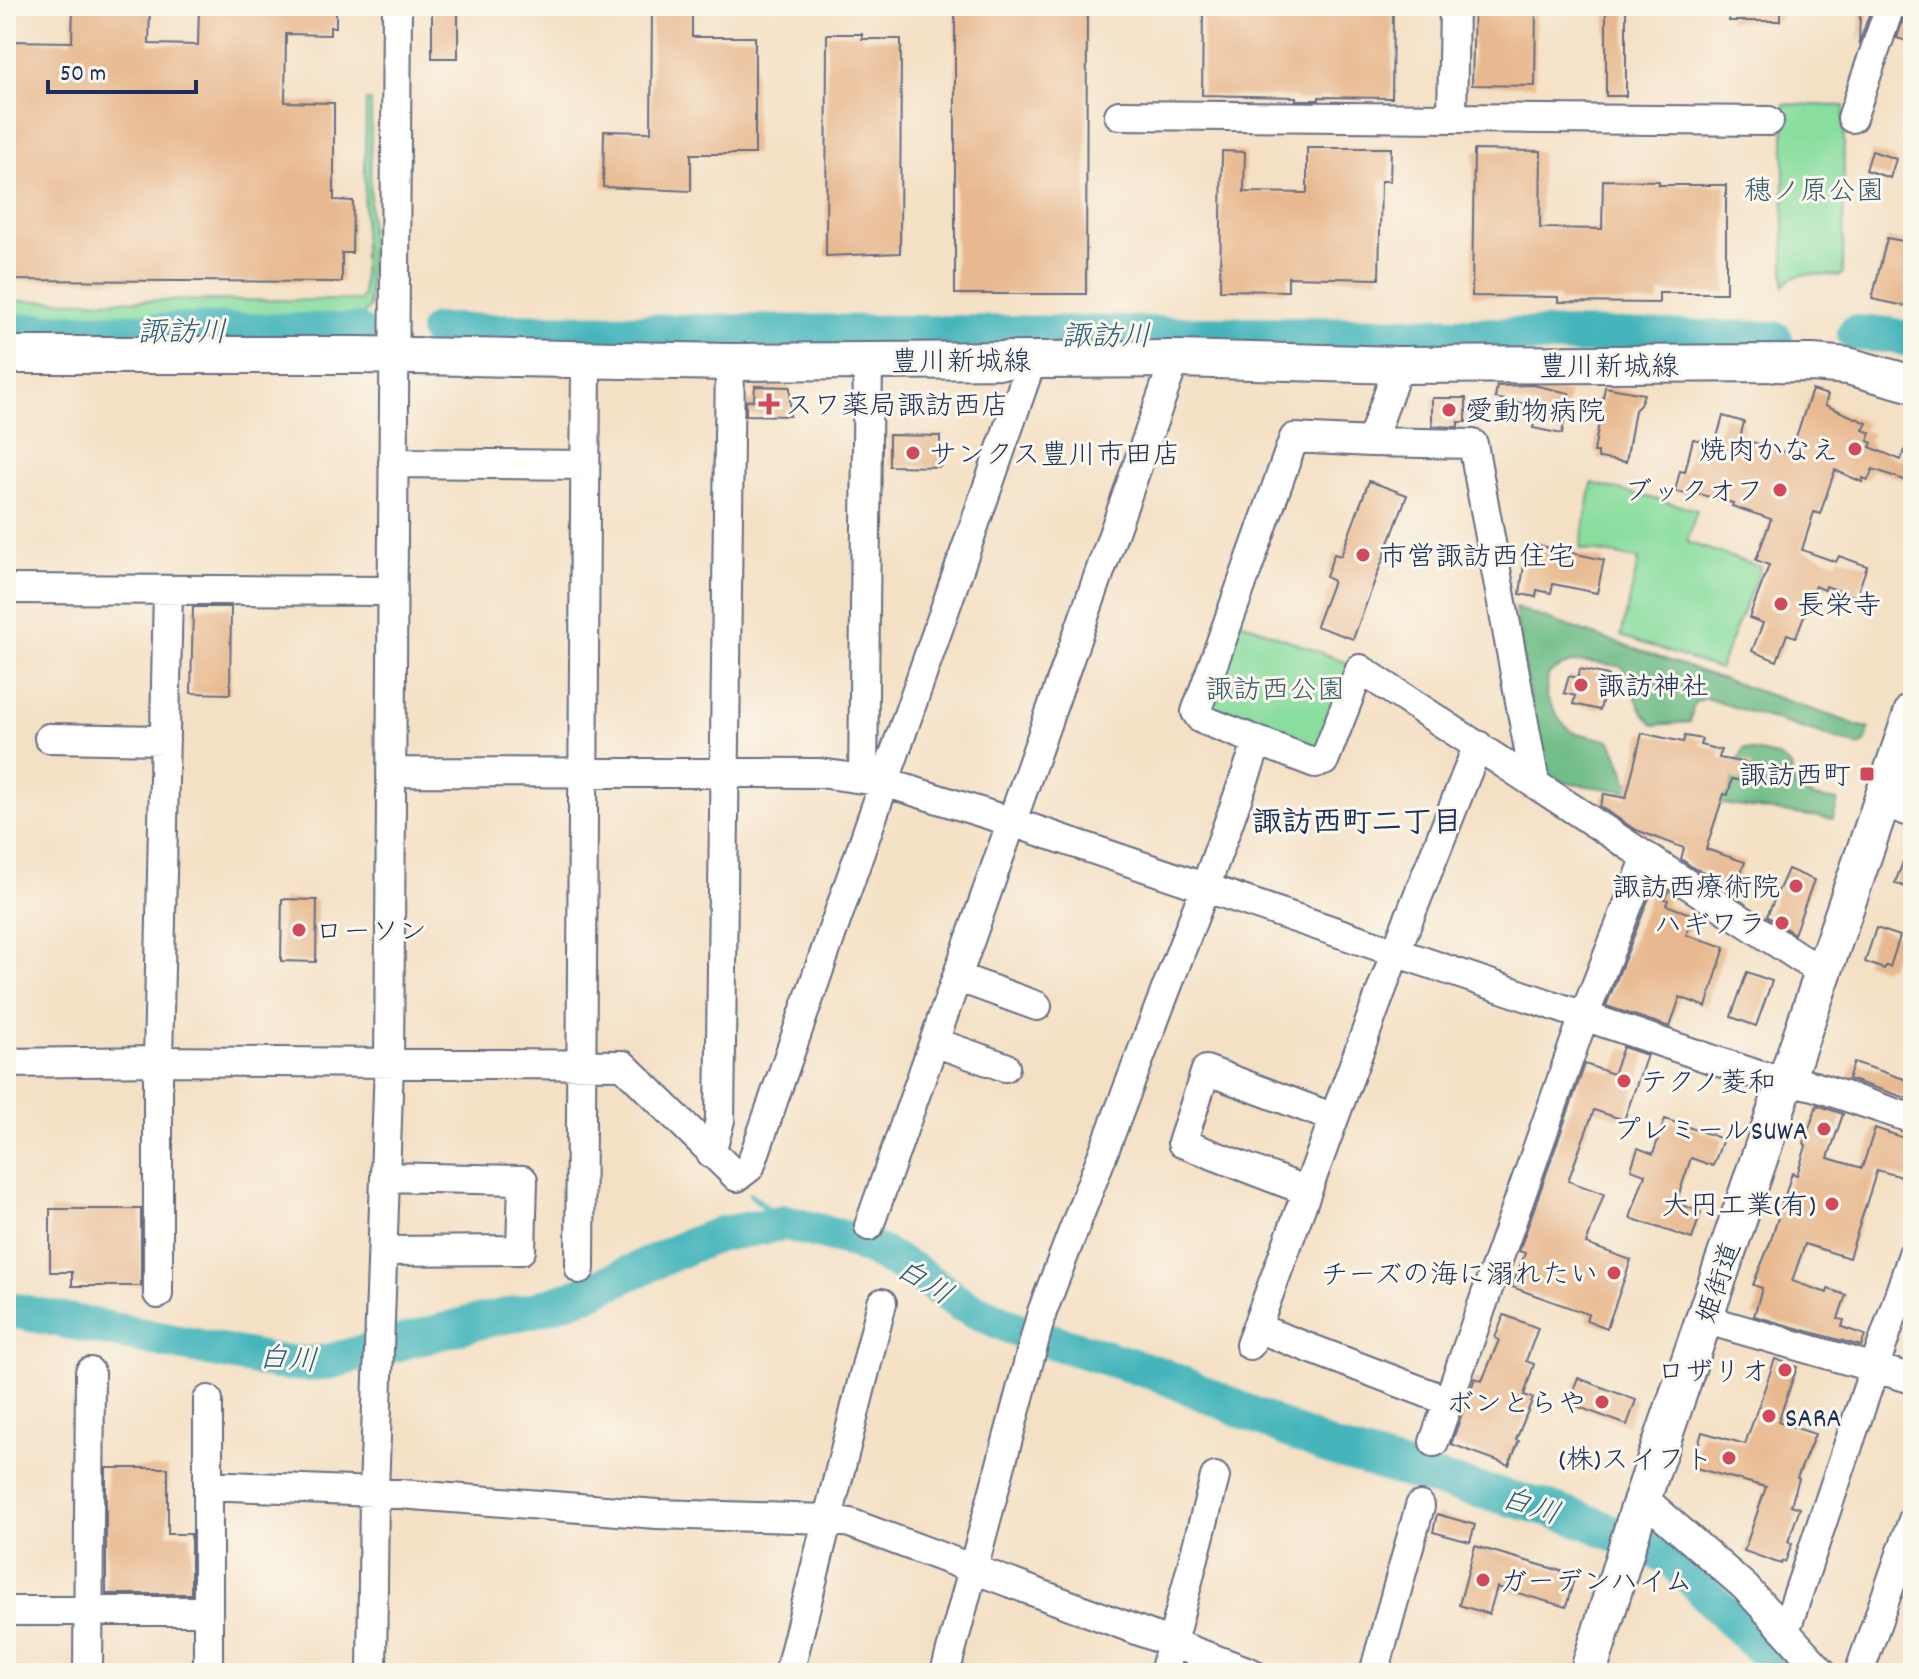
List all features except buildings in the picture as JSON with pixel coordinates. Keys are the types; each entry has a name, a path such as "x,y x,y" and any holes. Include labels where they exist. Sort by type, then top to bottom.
{"main road":[{"name":"豊川新城線","path":"6,355 394,356 730,362 1175,359 1399,365 1812,363 1848,366 1913,384"},
{"name":"姫街道","path":"1588,1673 1641,1504 1823,973 1897,807 1913,711"}],"street":[{"path":"372,1673 374,1492 389,1063 397,6"},
{"path":"1452,116 1454,6"},
{"path":"1852,118 1890,6"},
{"path":"1119,115 1769,121"},
{"path":"580,1269 586,358"},
{"path":"869,1226 1175,359"},
{"path":"868,360 873,780"},
{"path":"6,1063 158,1061 623,1065 737,1177 750,1167 873,780 1032,360"},
{"path":"711,1154 720,1120 730,362"},
{"path":"1371,442 1399,365"},
{"path":"1535,783 1473,444 1294,438 1196,712 1201,719 1315,763 1324,761 1360,669 1823,973"},
{"path":"393,463 585,465"},
{"path":"6,589 393,591"},
{"path":"158,1294 158,1061 168,590"},
{"path":"49,738 165,740"},
{"path":"945,1673 1041,1318 1258,741"},
{"path":"1448,1401 1254,1336 1396,951 1478,745"},
{"path":"393,772 820,773 873,780 1012,822 1758,1075 1814,1086 1913,1119"},
{"path":"1434,1442 1584,1016 1647,857"},
{"path":"957,977 1037,1006"},
{"path":"934,1042 1005,1067"},
{"path":"1307,1191 1182,1143 1206,1070 1334,1118"},
{"path":"383,1251 521,1250 522,1222 523,1180 385,1177"},
{"path":"1789,1620 1913,1254"},
{"path":"789,1673 882,1303"},
{"path":"1704,1319 1913,1379"},
{"path":"88,1673 90,1372"},
{"path":"208,1400 208,1673"},
{"path":"1164,1673 1215,1477"},
{"path":"208,1485 374,1492 657,1514 827,1519 850,1523 1252,1673"},
{"path":"1641,1504 1745,1587 1823,1673"},
{"path":"1374,1673 1420,1506"},
{"path":"1859,1673 1913,1520"},
{"path":"6,1611 208,1611"}],"green space":[{"path":"366,101 371,101 369,308 353,325 6,325 6,301 360,300 363,295"},
{"name":"穂ノ原公園","path":"1784,104 1844,106 1843,273 1839,276 1801,275 1784,286"},
{"path":"1592,483 1697,510 1687,542 1761,567 1719,669 1621,636 1639,559 1580,549"},
{"path":"1515,608 1869,729 1865,743 1859,746 1705,698 1694,703 1690,722 1654,725 1642,712 1623,667 1593,662 1574,663 1548,675 1546,696 1561,722 1573,732 1611,741 1627,783 1718,796 1730,792 1737,762 1744,749 1777,756 1791,766 1795,787 1814,797 1838,801 1833,819 1543,780"},
{"name":"諏訪西公園","path":"1236,620 1353,665 1321,751 1207,717"}],"waterway":[{"name":"諏訪川","path":"6,331 358,331"},
{"name":"諏訪川","path":"437,331 1775,339"},
{"name":"諏訪川","path":"1855,333 1913,340"},
{"path":"751,1195 785,1223"},
{"name":"白川","path":"6,1309 276,1362 328,1362 534,1310 586,1293 721,1234 785,1223 851,1240 880,1253 914,1271 961,1304 1022,1332 1159,1374 1330,1448 1543,1507 1588,1522 1671,1558 1784,1673"}],"place":[{"name":"スワ薬局諏訪西店","path":"769,404"},
{"name":"愛動物病院","path":"1449,410"},
{"name":"焼肉かなえ","path":"1855,449"},
{"name":"サンクス豊川市田店","path":"913,453"},
{"name":"ブックオフ","path":"1780,490"},
{"name":"市営諏訪西住宅","path":"1363,555"},
{"name":"長栄寺","path":"1781,604"},
{"name":"諏訪神社","path":"1581,685"},
{"name":"諏訪西町","path":"1867,774"},
{"name":"諏訪西療術院","path":"1796,886"},
{"name":"ハギワラ","path":"1782,923"},
{"name":"ローソン","path":"299,930"},
{"name":"テクノ菱和","path":"1624,1081"},
{"name":"プレミールSUWA","path":"1824,1129"},
{"name":"大円工業(有)","path":"1832,1204"},
{"name":"チーズの海に溺れたい","path":"1614,1273"},
{"name":"ロザリオ","path":"1785,1370"},
{"name":"ボンとらや","path":"1602,1402"},
{"name":"SARA","path":"1769,1416"},
{"name":"(株)スイフト","path":"1729,1458"},
{"name":"ガーデンハイム","path":"1483,1580"}],"district":[{"name":"諏訪西町二丁目","path":"1357,821"}]}
